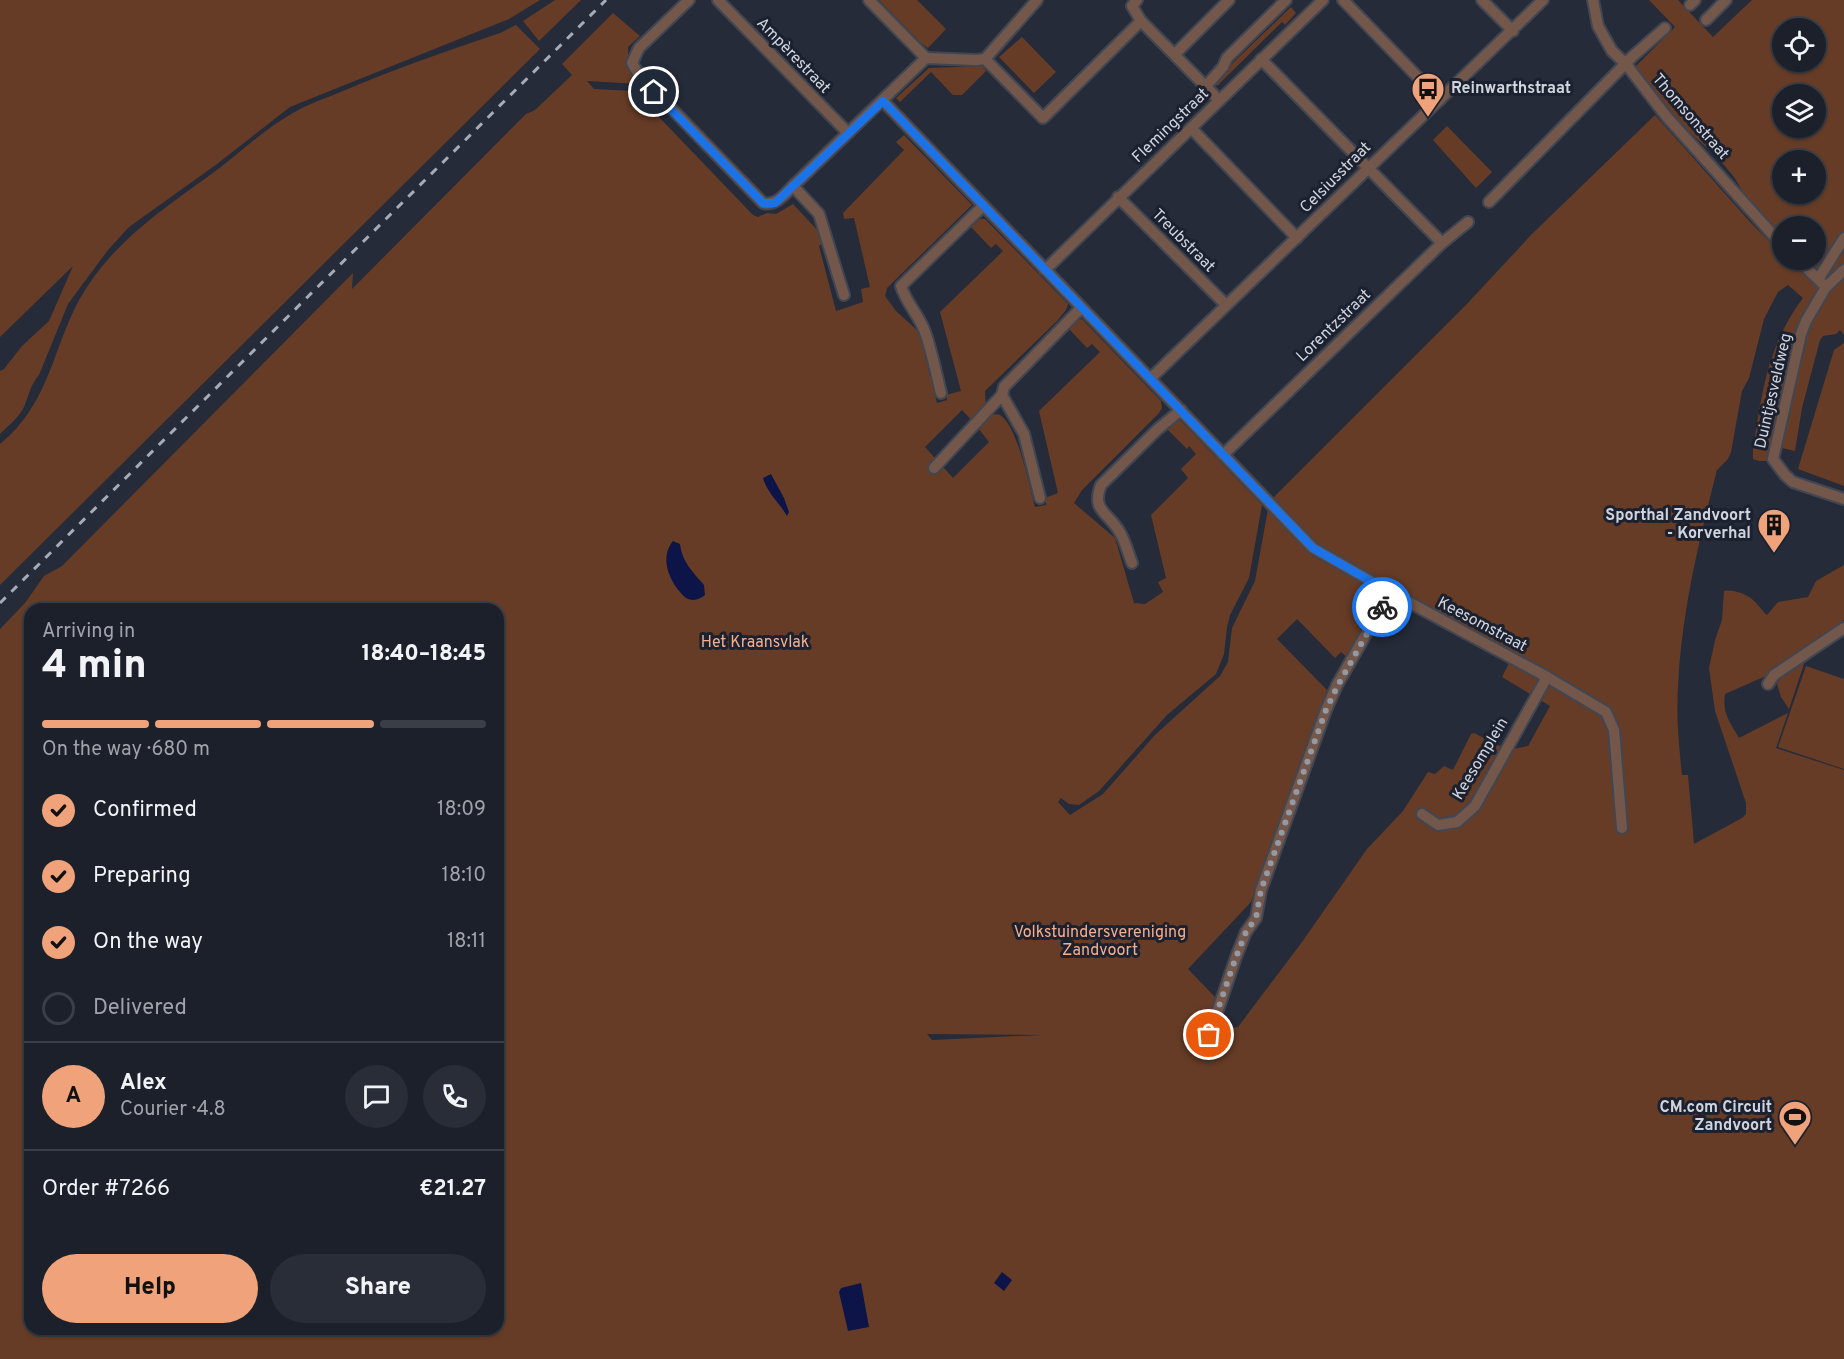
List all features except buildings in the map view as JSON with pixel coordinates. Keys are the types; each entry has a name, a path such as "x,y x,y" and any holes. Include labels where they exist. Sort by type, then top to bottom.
{"street":[{"path":"689,0 639,48 632,63 646,83 763,203 769,205 775,203 926,58"},
{"name":"Ampèrestraat","path":"717,0 848,133"},
{"path":"869,0 926,58 985,59 1043,118 1141,21"},
{"path":"985,59 1037,0"},
{"path":"1137,0 1132,6 1141,21 1219,100"},
{"path":"1175,54 1229,0"},
{"name":"Flemingstraat","path":"1206,86 1223,68 1227,58 1286,0"},
{"path":"1343,0 1440,100"},
{"path":"1482,0 1513,31"},
{"name":"Celsiusstraat","path":"1151,378 1543,0"},
{"name":"Thomsonstraat","path":"1593,0 1600,33 1612,51 1626,64 1666,116 1772,235"},
{"path":"1706,20 1726,0"},
{"name":"Flemingstraat","path":"1045,270 1319,2"},
{"path":"1489,202 1626,64 1665,28"},
{"path":"1262,59 1442,243"},
{"name":"Keesomstraat","path":"883,101 1313,548 1601,708 1609,717 1614,730 1622,828"},
{"path":"1191,128 1298,238"},
{"path":"793,186 819,214 844,295"},
{"name":"Treubstraat","path":"1118,197 1226,305"},
{"path":"941,393 925,331 914,310 905,299 901,286 983,206"},
{"name":"Lorentzstraat","path":"1223,455 1442,243 1468,222"},
{"path":"1809,270 1823,283 1844,238"},
{"name":"Duintjesveldweg","path":"1844,270 1823,283 1801,334 1773,459 1793,482 1844,499"},
{"path":"934,468 1002,395 1004,387 1081,308"},
{"path":"1002,395 1024,434 1040,498"},
{"path":"1132,563 1120,531 1099,507 1097,494 1101,485 1158,429 1181,410"},
{"path":"1208,1039 1236,957 1246,932 1256,918 1261,890 1326,710 1390,592"},
{"path":"1768,684 1774,675 1844,628"},
{"name":"Keesomplein","path":"1422,814 1438,825 1457,822 1475,806 1547,677"}],"green space":[{"path":"0,0 540,0 509,19 290,107 217,164 129,227 108,250 68,304 23,409 0,434 0,371 49,321 73,266 0,337"},
{"path":"555,0 581,0 539,41 523,21"},
{"path":"879,0 917,0 946,29 928,48"},
{"path":"1649,0 1678,0 1713,37 1752,0 1844,0 1844,266 1827,275 1816,270 1826,270 1826,216 1772,216 1772,228 1747,199 1734,177 1718,158 1662,107 1631,71 1675,27"},
{"path":"1291,7 1296,13 1285,25 1282,22 1217,86 1213,82"},
{"name":"Het Kraansvlak","path":"613,13 640,36 628,47 628,63 629,70 640,84 587,81 594,89 634,91 753,215 758,217 767,213 776,214 793,204 825,241 819,246 836,311 863,302 861,289 870,287 854,218 844,219 843,213 904,150 896,142 904,135 972,205 887,288 885,296 896,311 919,332 937,403 947,400 946,395 961,391 940,312 1003,251 996,244 991,248 971,227 980,219 985,219 1068,304 1057,321 985,391 986,409 974,423 962,410 925,447 953,478 989,442 978,428 989,417 996,414 1003,418 1016,439 1035,507 1046,505 1045,498 1058,493 1039,411 1100,352 1092,344 1087,348 1068,328 1076,320 1082,319 1161,401 1162,408 1159,413 1082,490 1074,503 1115,538 1134,603 1145,604 1163,592 1158,582 1166,578 1151,515 1188,478 1181,469 1196,454 1189,446 1187,449 1166,428 1177,417 1262,505 1249,578 1230,615 1224,654 1216,674 1167,715 1099,791 1079,805 1069,804 1061,798 1058,802 1070,815 1103,794 1155,735 1220,676 1228,662 1232,628 1255,581 1268,509 1313,556 1380,593 1348,658 1341,652 1335,658 1297,619 1277,639 1327,690 1251,902 1188,969 1215,997 1208,1029 1238,1027 1302,942 1367,849 1403,811 1428,772 1435,774 1444,766 1453,770 1471,734 1474,733 1508,750 1528,746 1550,706 1502,677 1509,663 1596,711 1604,718 1610,729 1616,825 1618,827 1626,815 1620,729 1606,706 1317,545 1272,499 1466,305 1532,234 1655,115 1772,244 1772,270 1801,270 1819,287 1819,292 1805,312 1799,327 1770,461 1753,459 1763,390 1782,333 1803,298 1788,285 1778,292 1764,319 1749,378 1742,391 1731,452 1728,459 1717,470 1698,550 1683,633 1678,687 1678,720 1682,775 1688,775 1694,844 1746,814 1746,803 1715,711 1709,668 1722,620 1724,591 1735,591 1747,596 1767,615 1778,602 1808,597 1816,581 1844,565 1844,620 1768,675 1725,694 1724,701 1728,718 1739,738 1788,713 1776,748 1844,770 1844,1359 0,1359 0,629 24,604 24,1335 504,1335 504,603 25,603 44,576 62,566 353,273 352,289 526,114 535,110 572,75 562,64","holes":["927,1034 1042,1035 932,1040"]},
{"path":"516,25 540,49 0,585 0,444 32,408 43,388 77,305 89,284 114,253 158,213 293,113 382,75 500,33"},
{"path":"1022,37 1056,72 1034,93 999,57"},
{"path":"982,66 986,71 962,95 953,95 931,72 900,102 896,98 929,68"},
{"path":"1447,126 1492,172 1476,188 1433,140"},
{"path":"1844,275 1844,335 1840,330 1836,334 1823,336 1820,340 1802,408 1795,451 1782,448 1801,348 1809,321 1829,291"},
{"path":"1844,343 1844,486 1798,469 1834,350"},
{"path":"1805,661 1789,709 1781,697 1777,684 1779,680"},
{"path":"1806,666 1844,679 1844,769 1778,747"}],"shaded area":[{"path":"771,474 784,498 789,512 787,516 770,493 763,478"},
{"path":"673,541 680,544 686,561 704,585 705,595 701,598 694,600 686,598 671,579 667,556"},
{"path":"1002,1272 1012,1280 1004,1291 994,1283"},
{"path":"861,1283 869,1327 848,1331 839,1292 841,1288"}],"railway":[{"path":"0,603 606,0"}],"way so far":[{"path":"1209,1035 1246,932 1256,918 1261,890 1326,710 1382,607"}],"place":[{"name":"Reinwarthstraat","path":"1428,118"},
{"name":"Sporthal Zandvoort - Korverhal","path":"1774,554"},
{"name":"CM.com Circuit Zandvoort","path":"1795,1146"}],"route":[{"path":"654,92 763,203 769,205 775,203 883,101 1313,548 1390,592 1382,607"}],"park label":[{"name":"Volkstuindersvereniging Zandvoort","path":"1100,942"}]}
